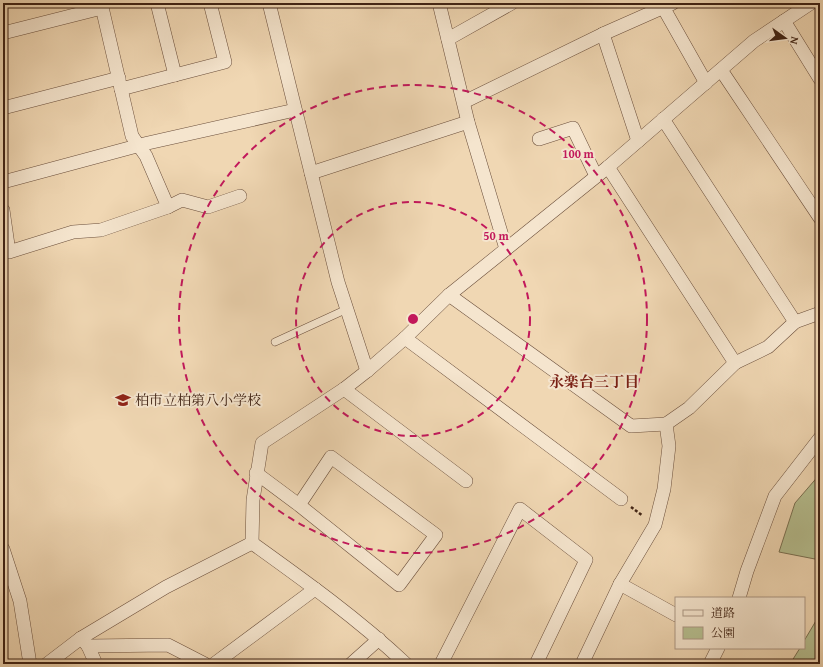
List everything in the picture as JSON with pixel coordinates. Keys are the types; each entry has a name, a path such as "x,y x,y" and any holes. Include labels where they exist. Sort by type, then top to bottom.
{"street":[{"path":"156,3 175,75"},
{"path":"3,108 120,84 175,75 225,62 210,3"},
{"path":"269,3 294,110 338,282 367,371"},
{"path":"439,3 468,122 506,249"},
{"path":"448,39 512,3"},
{"path":"252,543 253,500 256,473 262,443 344,389 367,371 405,338 449,295 608,167 754,42 810,3"},
{"path":"3,33 101,5 132,136 146,156 168,207"},
{"path":"464,102 603,34 668,5 706,83"},
{"path":"784,21 820,79"},
{"path":"603,34 638,140"},
{"path":"721,70 820,218"},
{"path":"3,182 139,146 294,110"},
{"path":"663,119 795,322"},
{"path":"311,173 468,122"},
{"path":"539,139 573,128 596,176"},
{"path":"608,167 735,363"},
{"path":"3,210 10,252 74,232 101,230 168,207 182,200 208,207 240,196"},
{"path":"449,295 631,426 666,424 689,408 735,363 768,347 795,322 820,313"},
{"path":"405,338 621,499"},
{"path":"344,389 466,481"},
{"path":"582,664 620,584 655,525 664,489 669,446 666,424"},
{"path":"739,597 747,571 775,496 820,438"},
{"path":"256,473 299,504 399,584 436,535 331,458 299,504"},
{"path":"441,664 520,509 586,560 536,664"},
{"path":"252,543 315,589 379,639 406,664"},
{"path":"47,664 84,642 166,587 252,543"},
{"path":"3,549 20,601 30,664"},
{"path":"620,584 675,614"},
{"path":"214,664 315,589"},
{"path":"351,664 379,639"},
{"path":"84,642 96,664"},
{"path":"84,642 168,645 205,664"},
{"path":"710,664 718,649"}],"lane":[{"path":"276,342 347,309"}],"path":[{"path":"621,499 655,525"}],"green space":[{"path":"820,474 820,560 779,552 795,503"},
{"path":"820,614 820,664 790,664 799,649 805,649 805,639"}],"place":[{"name":"柏市立柏第八小学校","path":"123,400"}],"district":[{"name":"永楽台三丁目","path":"594,381"}]}
